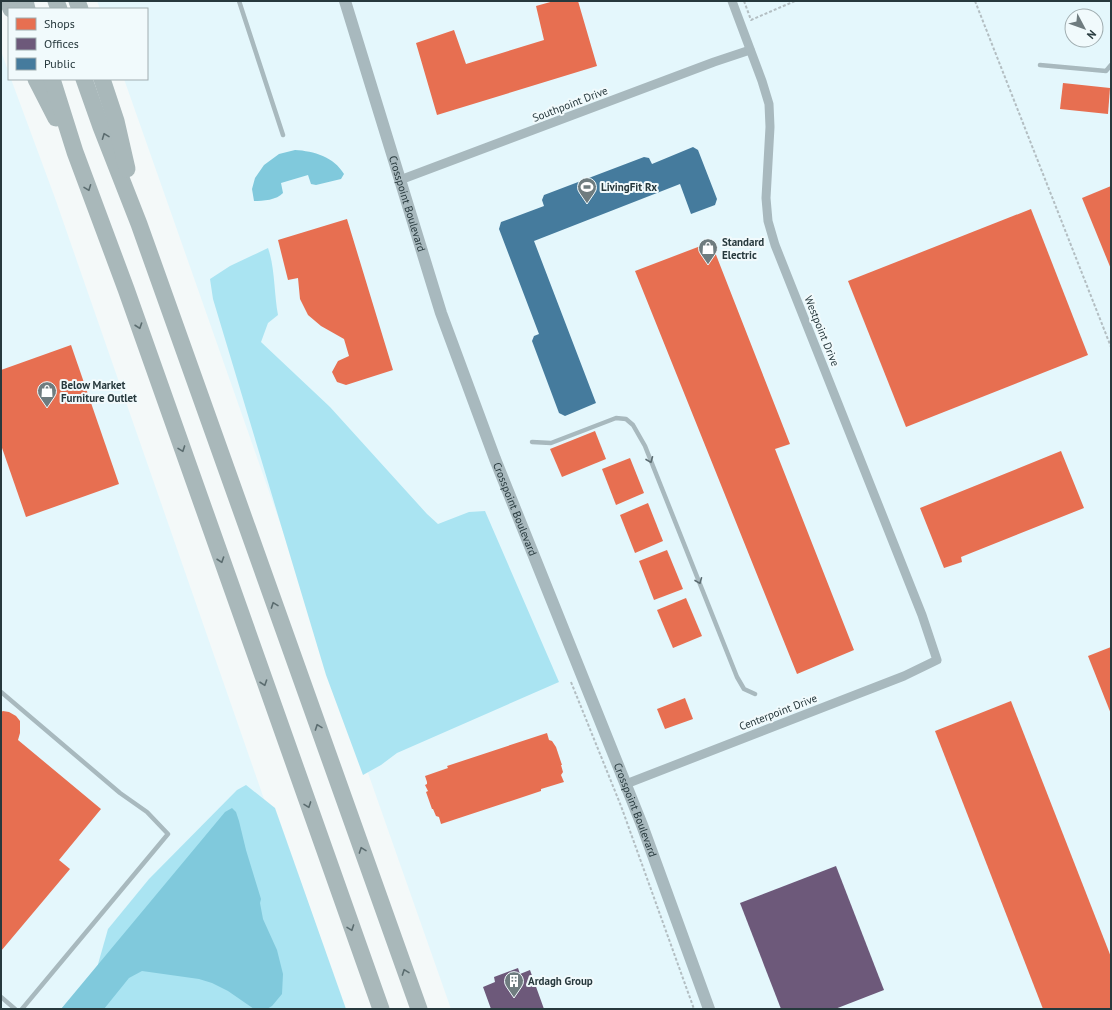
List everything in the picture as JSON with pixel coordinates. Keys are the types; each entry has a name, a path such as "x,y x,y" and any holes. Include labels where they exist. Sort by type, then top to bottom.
{"highway":[{"path":"37,80 75,152"},
{"path":"52,80 75,152 128,296 380,1009"},
{"path":"84,80 139,224 418,1009"},
{"path":"102,80 116,121 139,224"}],"street":[{"name":"Crosspoint Boulevard","path":"345,1 441,313 491,448 642,825 709,1009"},
{"name":"Westpoint Drive","path":"732,1 769,104 770,127 766,198 768,221 775,245 922,615 937,660"},
{"name":"Southpoint Drive","path":"400,180 714,62 750,50"},
{"name":"Centerpoint Drive","path":"626,784 904,676 937,660"}],"lane":[{"path":"239,1 283,135"},
{"path":"1040,65 1106,71 1111,65"},
{"path":"532,442 552,443 616,418 626,419 633,425 645,446 737,677 744,689 755,694"},
{"path":"1,692 120,793 147,812 168,834 22,1009"},
{"path":"1,997 15,1009"}],"path":[{"path":"744,1 752,20 795,1"},
{"path":"975,1 1111,347"},
{"path":"570,682 621,806 694,1009"}],"shaded area":[{"path":"97,1 1111,1 1111,1009 451,1009 124,80 148,80 148,8 100,8"},
{"path":"1,51 8,70 8,80 11,80 55,198 337,1009 1,1009"},
{"path":"295,150 323,156 335,163 344,174 341,179 316,185 311,184 308,175 281,183 283,193 277,197 270,200 254,201 252,189 255,178 264,165 279,154"},
{"path":"268,248 272,264 278,315 268,323 261,342 330,407 427,514 438,524 469,512 485,511 559,682 397,753 381,765 363,775 326,675 213,299 210,279 230,266"},
{"path":"246,785 275,808 346,1009 90,1009 87,1003 108,929 149,879 237,790"},
{"path":"232,808 236,812 239,821 261,899 260,903 263,919 277,950 283,974 282,994 272,1006 267,1009 254,1009 228,991 212,983 199,979 142,971 129,978 104,1009 61,1009 225,812"}],"building: Shops":[{"path":"554,1 578,1 597,66 437,115 416,43 454,30 466,64 544,40 536,6"},
{"path":"1063,83 1110,88 1108,114 1060,109"},
{"path":"1111,186 1111,269 1082,198"},
{"path":"1031,209 1088,355 906,427 848,281"},
{"path":"347,219 393,370 346,385 337,382 332,372 338,361 349,356 344,339 321,326 308,315 300,299 298,278 288,280 278,240"},
{"path":"711,242 790,444 775,449 854,650 797,674 635,271"},
{"name":"Below Market Furniture Outlet","path":"71,345 119,484 26,517 1,445 1,370"},
{"path":"595,431 606,459 562,477 550,449"},
{"path":"1061,451 1084,508 961,557 962,562 944,568 920,508"},
{"path":"630,458 644,493 616,505 602,469"},
{"path":"648,503 663,541 635,553 620,515"},
{"path":"667,550 683,589 654,600 639,561"},
{"path":"686,598 702,636 673,648 657,610"},
{"path":"1111,647 1111,714 1088,656"},
{"path":"685,698 693,719 665,729 657,709"},
{"path":"1011,701 1111,957 1111,1009 1043,1009 935,731"},
{"path":"1,712 9,712 16,716 20,721 20,733 18,740 101,809 59,860 70,869 1,951"},
{"path":"547,733 549,740 552,741 556,747 562,765 563,772 561,775 564,782 441,824 439,817 436,816 432,809 426,792 428,791 425,785 427,782 425,776 448,768 447,766"}],"building: Offices":[{"path":"836,866 884,990 835,1009 781,1009 740,903"},
{"name":"Ardagh Group","path":"518,968 520,974 530,970 544,1009 491,1009 483,987 495,982 494,977"}],"building: Public":[{"path":"693,147 698,150 717,199 715,205 691,214 680,184 534,241 596,403 565,416 559,413 532,341 534,336 539,334 499,229 501,222 544,206 542,200 544,195 644,157 649,158 652,164"}],"place":[{"name":"LivingFit Rx","path":"587,204"},
{"name":"Standard Electric","path":"708,265"},
{"name":"Below Market Furniture Outlet","path":"47,408"},
{"name":"Ardagh Group","path":"514,998"}]}
